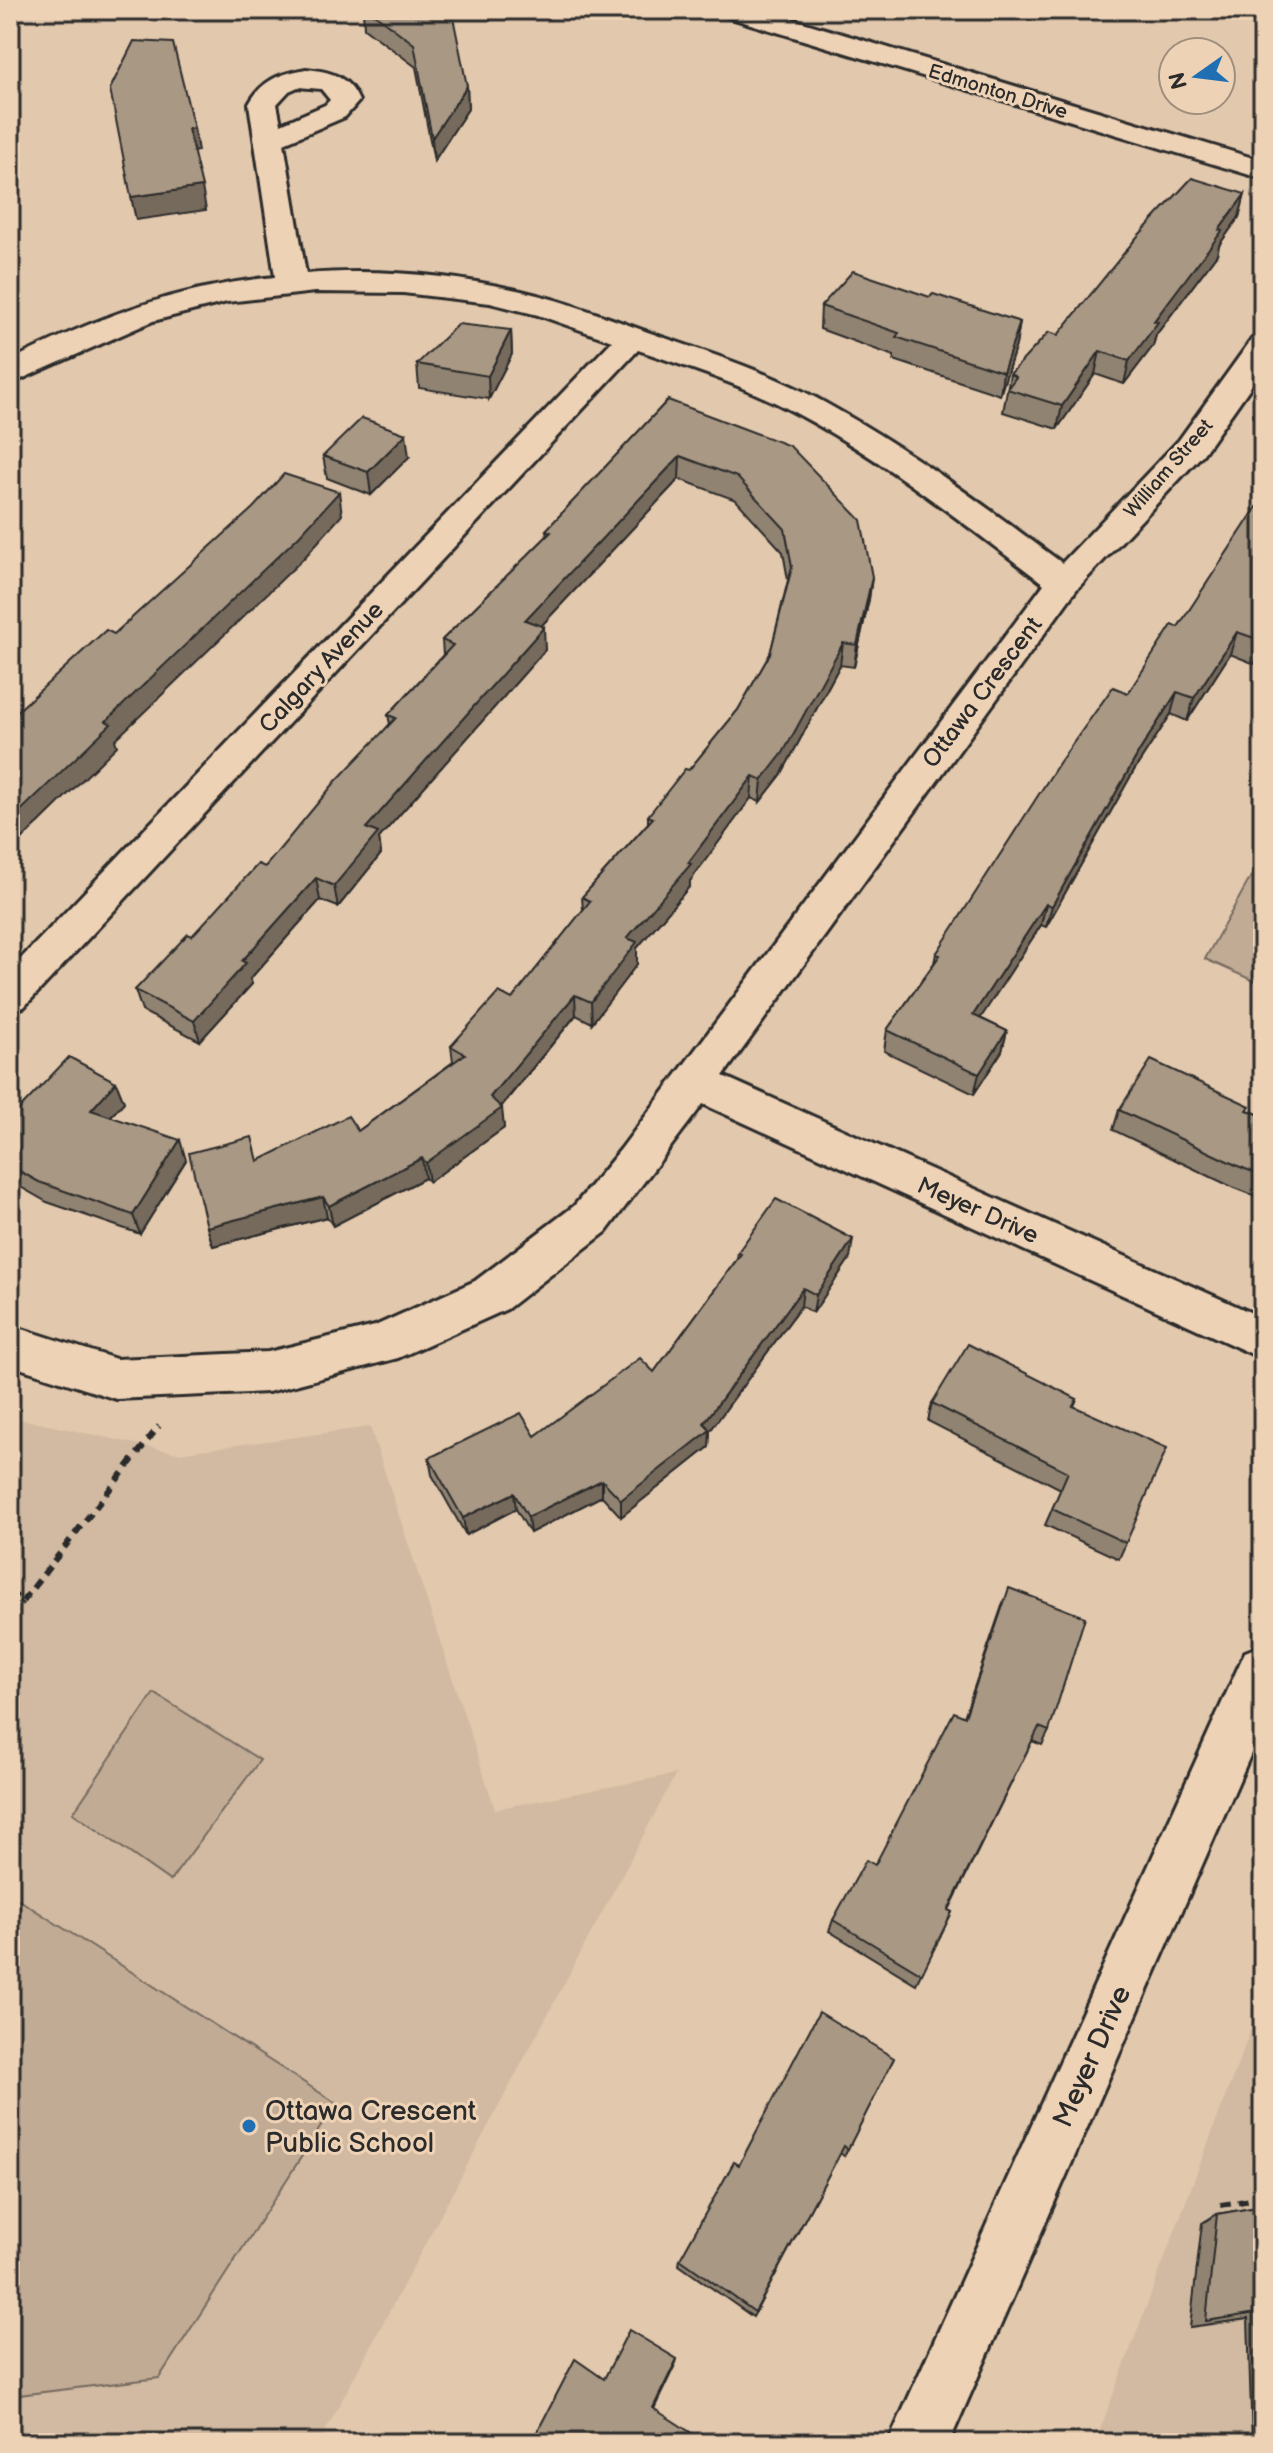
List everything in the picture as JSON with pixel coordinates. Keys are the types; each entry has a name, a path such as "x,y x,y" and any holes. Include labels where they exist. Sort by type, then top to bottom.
{"street":[{"name":"Edmonton Drive","path":"734,10 1263,170"},
{"path":"269,139 292,284"},
{"path":"10,374 97,331 145,313 292,284 360,281 491,295 562,313 737,374 822,414 889,455 1064,582"},
{"name":"Calgary Avenue","path":"10,996 633,337"},
{"name":"William Street","path":"1064,582 1191,447 1263,346"},
{"name":"Ottawa Crescent","path":"10,1345 116,1379 268,1372 382,1344 491,1295 590,1219 636,1162 1064,582"},
{"name":"Meyer Drive","path":"693,1081 1263,1339"},
{"name":"Meyer Drive","path":"918,2443 1263,1669"}],"path":[{"path":"1255,439 1263,442"},
{"path":"10,1618 198,1375"},
{"path":"10,1591 22,1602"},
{"path":"1221,2205 1263,2198"}],"shaded area":[{"path":"1263,855 1263,985 1205,959"},
{"name":"Ottawa Crescent Public School","path":"10,1417 178,1453 370,1427 495,1809 676,1774 319,2443 10,2443"},
{"path":"154,1693 260,1760 170,1881 73,1813"},
{"path":"10,1894 336,2103 159,2378 10,2396"},
{"path":"1263,1997 1263,2443 1095,2443"}],"building":[{"path":"369,10 443,10 453,17 467,86 432,138 414,44"},
{"path":"134,41 173,43 194,128 188,129 202,187 131,197 110,89"},
{"path":"1192,178 1245,194 1129,361 1100,351 1062,406 1007,389 1016,377 1010,374 1049,332 1058,335 1137,237"},
{"path":"853,271 1020,322 1003,372 896,337 899,333 821,306"},
{"path":"458,324 511,330 488,376 417,364"},
{"path":"668,400 790,446 861,520 872,577 857,645 843,643 783,753 762,780 753,776 688,863 691,864 627,938 637,942 591,1002 575,995 490,1097 502,1108 426,1163 422,1158 329,1206 323,1197 207,1227 189,1153 252,1137 258,1161 348,1116 358,1131 465,1054 451,1046 499,992 512,999 590,901 582,897 653,818 648,816 738,710 770,654 792,567 785,529 737,477 680,456 525,620 544,627 366,828 378,833 334,886 316,878 242,961 246,963 194,1021 135,990 188,934 192,936 258,864 265,867 336,781 396,718 388,715 453,645 442,640 551,532 546,530"},
{"path":"362,418 406,434 368,472 323,456"},
{"path":"284,474 339,492 300,535 106,721 111,724 10,821 10,718 106,630 114,634 253,508"},
{"path":"1260,502 1263,503 1263,641 1237,632 1194,698 1177,692 1140,750 1052,906 1046,904 973,1015 1007,1031 979,1074 887,1030 940,955 936,954 1059,763 1113,687 1128,693 1172,625 1178,627"},
{"path":"69,1057 116,1082 91,1110 180,1140 133,1215 39,1182 10,1166 10,1119"},
{"path":"1151,1060 1250,1106 1247,1110 1263,1116 1263,1176 1119,1110"},
{"path":"776,1199 853,1239 816,1295 803,1288 704,1423 710,1430 621,1500 602,1480 528,1517 514,1493 463,1518 429,1458 521,1413 535,1436 640,1358 654,1372 741,1254 738,1252"},
{"path":"968,1344 1077,1399 1073,1406 1167,1448 1126,1543 1052,1509 1068,1472 932,1403"},
{"path":"1009,1588 1085,1617 1049,1731 1039,1727 948,1910 952,1912 922,1974 833,1920 866,1860 875,1865 954,1712 965,1717"},
{"path":"819,2012 894,2058 848,2149 844,2146 755,2312 680,2259 734,2162 739,2165"},
{"path":"1263,2206 1263,2312 1206,2321 1217,2214"},
{"path":"629,2330 677,2359 653,2408 707,2443 538,2443 533,2440 575,2359 604,2379"}],"place":[{"name":"Ottawa Crescent Public School","path":"249,2126"}]}
